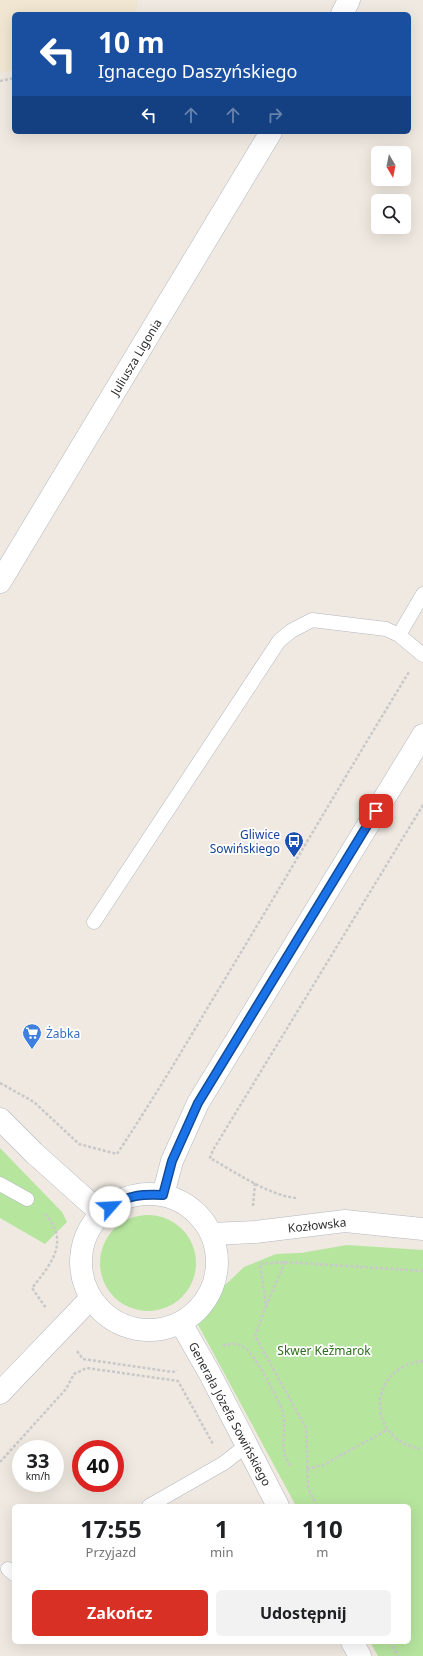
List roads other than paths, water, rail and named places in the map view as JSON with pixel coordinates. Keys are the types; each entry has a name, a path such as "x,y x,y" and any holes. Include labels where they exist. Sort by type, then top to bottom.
{"street":[{"path":"343,12 349,0"},
{"name":"Juliusza Ligonia","path":"0,582 270,134"},
{"path":"163,1195 172,1161 198,1103 423,735"},
{"path":"0,1119 34,1153 101,1213"},
{"path":"141,1194 163,1195 183,1203 200,1216 212,1234 218,1255 216,1277 208,1297 194,1313 181,1323 157,1329 138,1329 120,1323 104,1312 91,1298 83,1277 82,1254 88,1232 101,1213 120,1200 141,1194"},
{"name":"Kozłowska","path":"212,1234 255,1232 345,1221 423,1229"},
{"path":"0,1393 91,1298"},
{"name":"Generała Józefa Sowińskiego","path":"181,1323 201,1358 277,1504"},
{"path":"353,1644 360,1656"}],"lane":[{"path":"399,635 423,594"},
{"path":"94,922 280,640 291,631 312,620 386,629 399,635 422,654"},
{"path":"0,1184 27,1199"},
{"path":"152,1504 224,1463 247,1445"}],"place":[{"name":"Gliwice Sowińskiego","path":"294,858"},
{"name":"Żabka","path":"32,1050"}],"park label":[{"name":"Skwer Kežmarok","path":"324,1350"}]}
